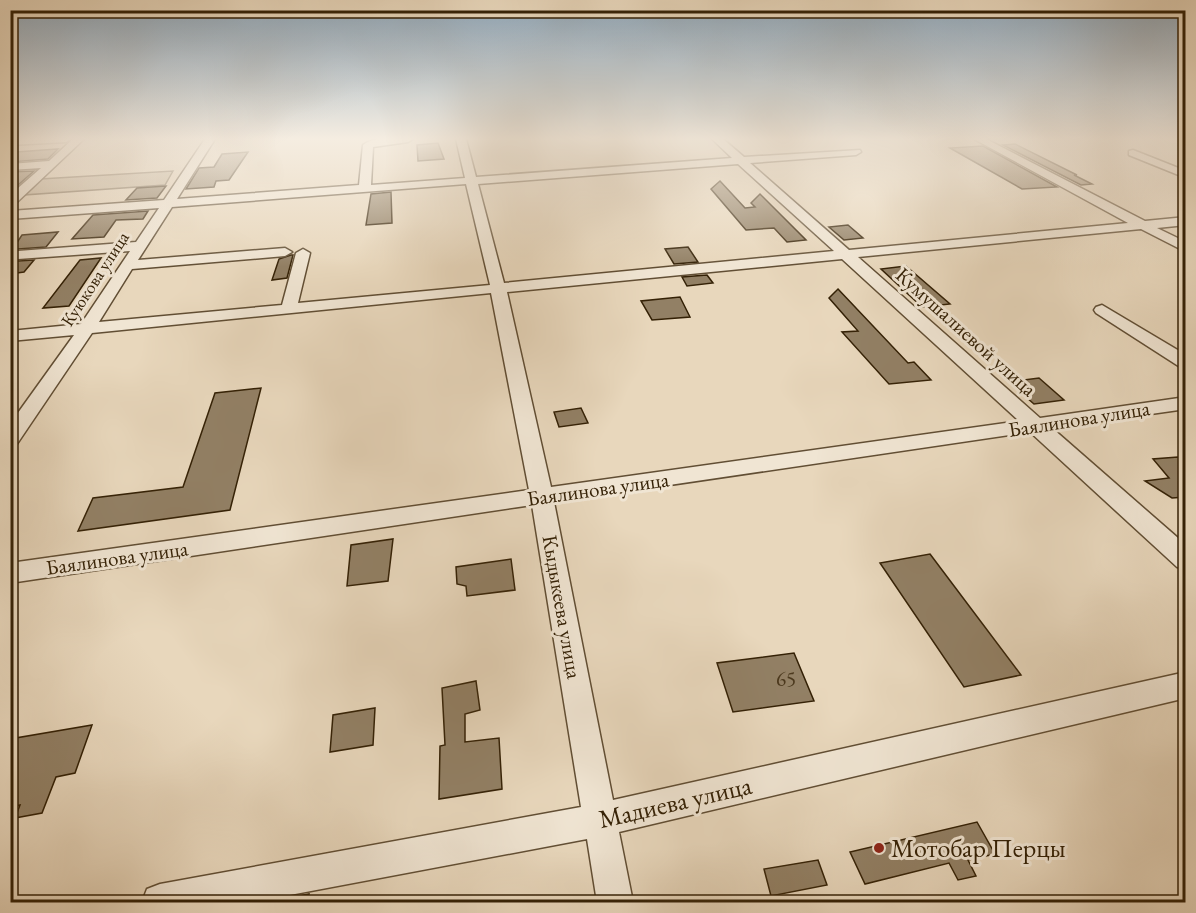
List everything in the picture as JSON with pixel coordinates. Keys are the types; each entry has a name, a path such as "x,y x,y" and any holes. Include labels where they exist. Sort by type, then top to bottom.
{"street":[{"path":"10,202 32,182"},
{"name":"Куюкова улица","path":"10,439 86,329 182,182"},
{"path":"365,189 366,182"},
{"path":"10,214 465,182"},
{"name":"Кыдыкеева улица","path":"473,182 542,497 615,903"},
{"name":"Кумушалиевой улица","path":"765,182 1185,560"},
{"path":"1059,182 1185,248"},
{"path":"10,336 1185,221"},
{"path":"18,255 140,246"},
{"path":"128,265 285,252"},
{"path":"290,309 303,253"},
{"path":"1102,310 1185,363"},
{"name":"Баялинова улица","path":"10,573 1185,403"},
{"name":"Мадиева улица","path":"160,903 600,819 1185,685"}],"shaded area":[{"path":"37,182 167,182 165,185 23,195"}],"building":[{"path":"10,182 22,182 10,192"},
{"path":"191,182 216,182 214,187 186,189"},
{"path":"721,182 745,208 755,207 751,203 760,194 806,240 787,242 774,228 746,230 711,189"},
{"path":"1009,182 1047,182 1057,187 1022,189"},
{"path":"1074,182 1092,184 1081,185"},
{"path":"166,186 157,198 126,200 137,188"},
{"path":"391,192 392,223 366,225 371,194"},
{"path":"148,211 143,219 116,220 104,237 72,239 93,215"},
{"path":"848,225 863,238 844,240 829,227"},
{"path":"58,232 46,247 18,249 10,253 22,235"},
{"path":"688,247 698,262 674,264 665,249"},
{"path":"293,255 287,278 272,280 279,259"},
{"path":"10,257 18,261 34,260 24,272 10,274"},
{"path":"101,258 69,306 43,308 80,260"},
{"path":"906,266 950,304 922,307 881,269"},
{"path":"707,275 713,283 687,286 682,277"},
{"path":"838,289 908,363 914,362 931,380 889,384 842,332 858,331 829,298"},
{"path":"680,297 690,317 652,320 641,301"},
{"path":"1039,378 1064,400 1034,404 1009,382"},
{"path":"261,388 230,510 78,531 93,498 183,487 215,393"},
{"path":"581,408 588,423 559,427 554,412"},
{"path":"1178,457 1185,463 1185,497 1172,498 1145,481 1169,478 1153,459"},
{"path":"393,539 388,581 347,586 351,545"},
{"path":"930,554 1021,675 964,687 880,563"},
{"path":"511,559 515,590 467,596 466,586 457,584 456,567"},
{"path":"794,653 814,701 733,712 717,663"},
{"path":"476,681 480,710 465,714 465,742 499,738 502,789 439,799 440,746 445,745 442,688"},
{"path":"375,708 373,745 330,752 333,715"},
{"path":"92,725 75,773 56,777 42,813 15,818 20,805 10,807 10,739"},
{"path":"977,822 995,854 968,860 976,876 958,880 949,863 865,884 850,852"},
{"path":"818,860 827,885 771,896 764,869"},
{"path":"309,894 308,903 262,903"}],"place":[{"name":"Мотобар Перцы","path":"879,848"}]}
